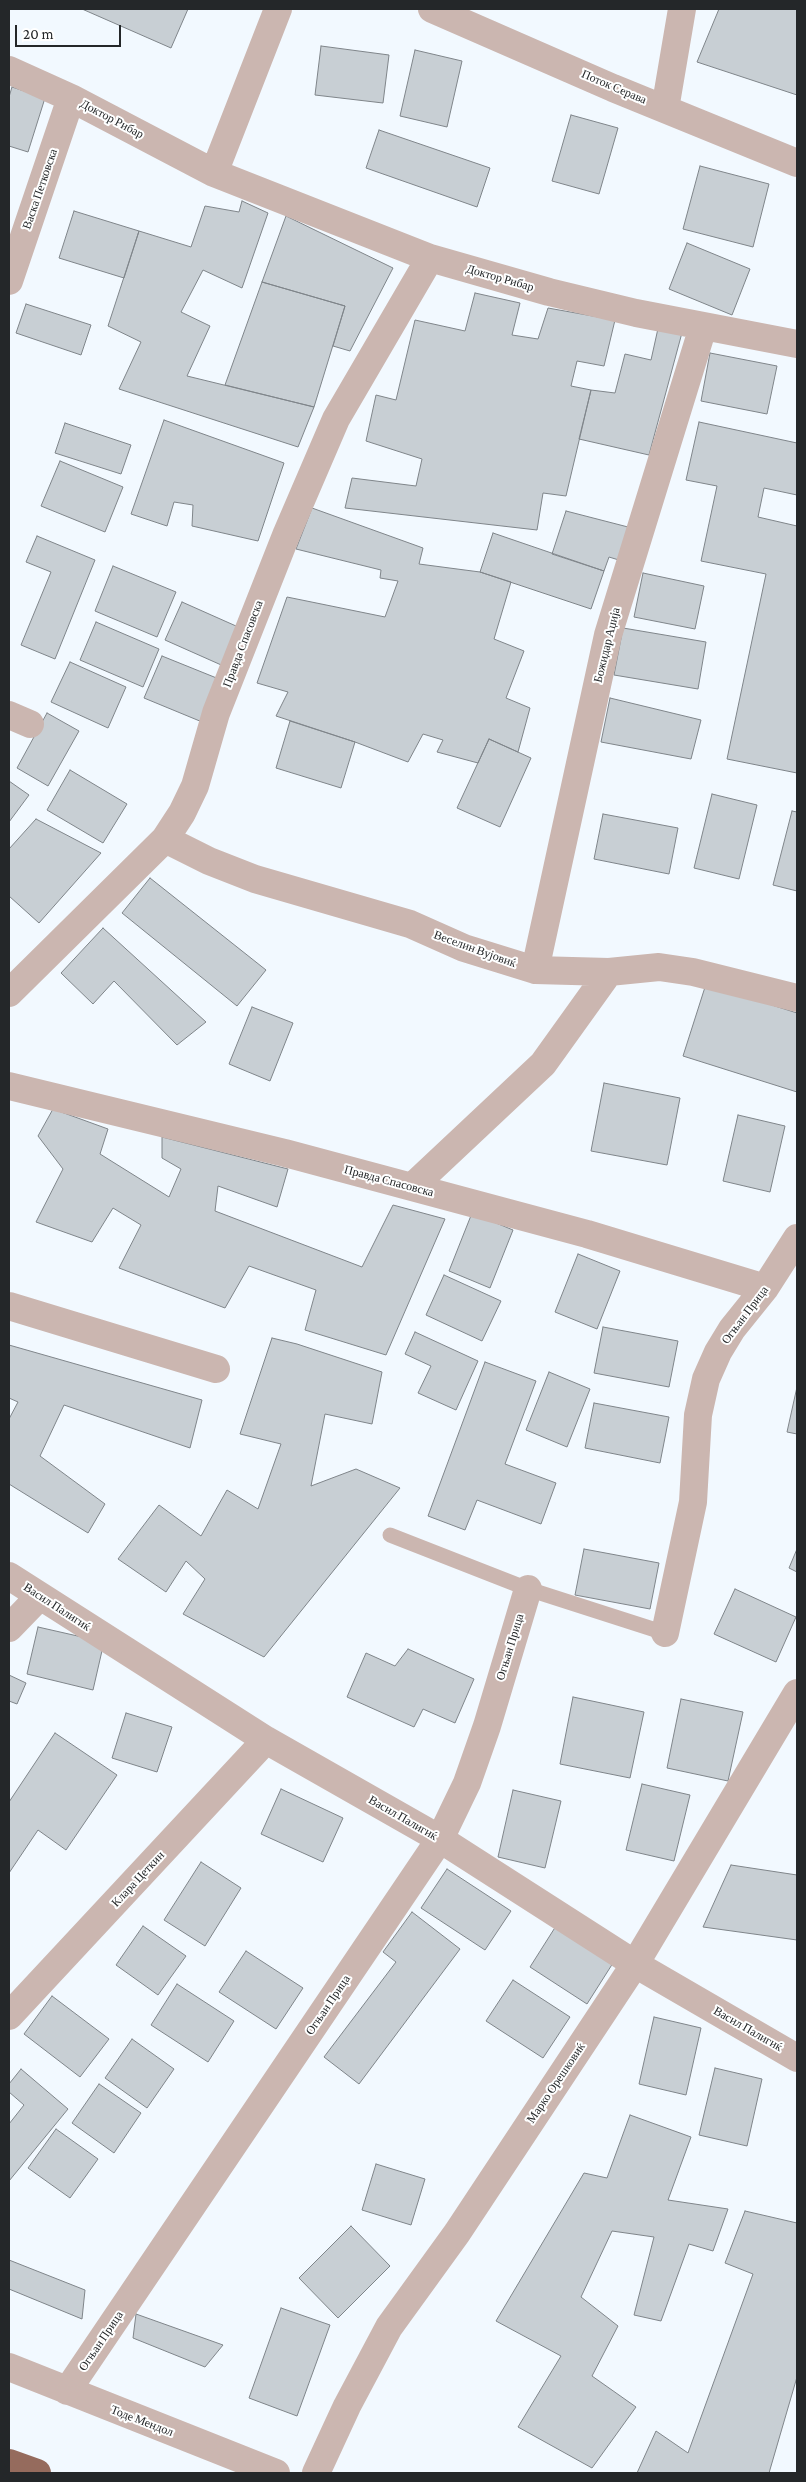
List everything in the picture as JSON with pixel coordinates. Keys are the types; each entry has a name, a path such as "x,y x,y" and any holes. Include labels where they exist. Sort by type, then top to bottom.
{"highway":[{"path":"9,2463 37,2473"}],"street":[{"path":"214,172 278,9"},
{"name":"Поток Серава","path":"432,9 665,109 797,163"},
{"path":"665,109 682,9"},
{"name":"Доктор Рибар","path":"9,70 71,98 214,172 430,258 548,292 703,327 797,344"},
{"name":"Васка Петковска","path":"9,281 71,98"},
{"name":"Правда Спасовска","path":"9,993 165,839 182,813 195,786 216,713 287,533 336,419 430,258"},
{"name":"Божидар Аџија","path":"535,970 608,635 703,327"},
{"name":"Веселин Вујовиќ","path":"165,839 210,861 255,879 410,924 472,951 535,970 609,972 659,967 693,972 797,998"},
{"path":"412,1187 543,1064 609,972"},
{"name":"Правда Спасовска","path":"9,1086 285,1153 587,1234 765,1288"},
{"name":"Огњан Прица","path":"664,1633 693,1502 698,1415 706,1379 718,1352 732,1330 765,1288 797,1238"},
{"path":"9,1306 216,1369"},
{"name":"Васил Палигиќ","path":"9,1576 266,1740 440,1839 635,1964 797,2058"},
{"name":"Огњан Прица","path":"68,2391 440,1839 473,1767 528,1589"},
{"path":"9,1628 40,1596"},
{"name":"Марко Орешковиќ","path":"316,2473 347,2406 389,2327 457,2233 635,1964 797,1693"},
{"name":"Клара Цеткин","path":"9,2016 266,1740"},
{"name":"Тоде Мендол","path":"9,2367 276,2473"}],"lane":[{"path":"390,1535 528,1589 664,1633"}],"building":[{"path":"82,9 188,9 171,48"},
{"path":"719,9 797,9 797,95 697,62"},
{"path":"321,46 389,55 383,103 315,95"},
{"path":"415,50 462,61 447,127 400,116"},
{"path":"12,87 45,98 28,152 9,146 9,97"},
{"path":"571,115 618,128 599,194 552,181"},
{"path":"379,130 490,168 477,207 366,168"},
{"path":"700,166 769,184 753,247 683,229"},
{"path":"242,201 268,213 242,288 203,270 181,312 210,326 187,376 314,407 298,447 119,389 141,342 108,326 139,231 191,247 205,206 239,212"},
{"path":"74,211 139,231 124,278 59,258"},
{"path":"286,216 393,268 350,351 333,346 345,306 262,282"},
{"path":"687,243 750,269 732,315 669,289"},
{"path":"262,282 345,306 314,407 225,385"},
{"path":"475,293 520,303 512,335 538,339 548,308 615,320 604,366 577,361 571,386 591,390 566,496 543,493 537,530 345,508 352,478 416,486 422,459 366,441 376,395 396,400 415,320 465,331"},
{"path":"26,304 91,325 81,355 16,333"},
{"path":"659,324 683,329 649,455 579,439 591,390 615,393 625,354 651,360"},
{"path":"710,353 777,366 767,414 701,401"},
{"path":"164,420 284,463 258,541 192,526 193,505 174,502 167,526 131,514"},
{"path":"699,422 797,443 797,495 764,488 758,517 797,526 797,773 727,759 766,574 701,561 717,486 686,480"},
{"path":"65,423 131,445 121,474 55,453"},
{"path":"60,461 123,487 105,532 41,506"},
{"path":"312,508 423,548 419,564 480,572 511,582 494,639 524,651 506,698 530,708 518,752 489,739 478,763 437,752 443,740 423,734 408,762 276,716 288,692 257,683 287,597 385,617 398,581 380,578 381,570 296,549"},
{"path":"566,511 628,527 622,561 609,557 604,571 552,554"},
{"path":"493,533 604,571 591,609 480,572"},
{"path":"37,536 95,560 55,659 21,645 51,572 26,562"},
{"path":"113,566 176,592 157,637 95,611"},
{"path":"643,573 704,586 695,629 634,617"},
{"path":"182,602 245,630 228,668 165,640"},
{"path":"96,622 159,649 143,687 80,660"},
{"path":"623,628 706,642 698,689 614,675"},
{"path":"162,656 224,681 207,724 144,698"},
{"path":"70,662 126,687 108,728 51,702"},
{"path":"610,698 701,720 691,759 601,742"},
{"path":"47,713 79,731 48,786 17,768"},
{"path":"290,721 355,742 341,788 276,768"},
{"path":"489,739 531,758 500,827 457,808"},
{"path":"70,770 127,804 103,843 47,810"},
{"path":"9,781 29,795 9,822"},
{"path":"712,794 757,805 739,879 694,868"},
{"path":"792,811 797,812 797,891 773,885"},
{"path":"603,814 678,828 669,874 594,859"},
{"path":"36,819 101,853 39,923 9,896 9,849"},
{"path":"150,878 266,970 237,1006 122,913"},
{"path":"103,928 206,1022 177,1045 114,981 93,1004 61,973"},
{"path":"706,984 797,1013 797,1092 683,1056"},
{"path":"252,1007 293,1023 270,1081 229,1064"},
{"path":"604,1083 680,1098 667,1165 591,1151"},
{"path":"53,1109 108,1129 100,1154 169,1197 181,1169 162,1158 162,1137 288,1169 277,1207 218,1186 215,1211 362,1267 393,1205 445,1219 386,1355 305,1330 316,1290 249,1266 225,1308 119,1268 141,1225 113,1208 92,1242 36,1222 63,1169 38,1136"},
{"path":"738,1115 785,1126 770,1192 723,1181"},
{"path":"472,1213 513,1230 490,1288 449,1271"},
{"path":"578,1254 620,1271 597,1329 555,1312"},
{"path":"444,1275 501,1301 482,1341 426,1315"},
{"path":"603,1327 678,1341 669,1387 594,1373"},
{"path":"415,1332 478,1361 456,1410 418,1393 431,1366 405,1354"},
{"path":"272,1338 297,1344 382,1372 372,1424 325,1414 311,1486 356,1469 400,1488 264,1657 183,1614 205,1579 186,1561 166,1592 118,1559 159,1505 201,1536 227,1490 258,1509 281,1444 240,1434"},
{"path":"9,1345 202,1400 190,1448 64,1405 40,1456 105,1504 88,1533 9,1484 9,1419 18,1402 9,1398"},
{"path":"485,1362 536,1381 505,1464 556,1483 541,1524 477,1500 465,1530 428,1516"},
{"path":"549,1372 590,1389 567,1447 526,1430"},
{"path":"797,1387 797,1434 787,1432"},
{"path":"594,1403 669,1417 660,1463 585,1448"},
{"path":"584,1549 659,1563 650,1609 575,1595"},
{"path":"797,1549 797,1572 789,1568"},
{"path":"735,1589 796,1617 776,1662 714,1634"},
{"path":"38,1627 104,1642 93,1690 27,1674"},
{"path":"408,1649 474,1679 455,1723 423,1709 414,1727 347,1697 366,1653 395,1666"},
{"path":"9,1675 26,1683 17,1704 9,1701"},
{"path":"573,1697 644,1712 630,1778 560,1764"},
{"path":"681,1699 743,1712 728,1781 667,1768"},
{"path":"126,1713 172,1727 157,1772 112,1758"},
{"path":"55,1733 117,1775 66,1850 38,1830 9,1873 9,1802"},
{"path":"642,1784 690,1795 674,1861 626,1850"},
{"path":"281,1789 343,1818 323,1862 261,1834"},
{"path":"513,1790 561,1801 545,1868 498,1857"},
{"path":"201,1862 241,1888 205,1946 164,1920"},
{"path":"731,1865 797,1875 797,1940 703,1927"},
{"path":"447,1869 511,1911 485,1950 421,1908"},
{"path":"412,1912 460,1949 359,2084 324,2057 396,1962 383,1952"},
{"path":"143,1926 186,1956 158,1995 116,1965"},
{"path":"556,1926 613,1963 587,2004 530,1967"},
{"path":"246,1951 303,1988 276,2029 219,1992"},
{"path":"513,1980 570,2017 543,2058 486,2021"},
{"path":"177,1984 234,2021 208,2062 151,2025"},
{"path":"52,1996 109,2039 80,2077 24,2034"},
{"path":"654,2017 701,2028 686,2095 639,2084"},
{"path":"132,2039 174,2069 147,2108 105,2078"},
{"path":"715,2068 762,2079 747,2146 699,2135"},
{"path":"21,2069 68,2109 9,2181 9,2124 24,2105 9,2092 9,2084"},
{"path":"99,2084 141,2113 114,2153 72,2123"},
{"path":"630,2115 691,2137 668,2200 728,2209 713,2251 689,2244 661,2321 634,2315 654,2237 612,2231 581,2297 618,2326 592,2376 636,2407 592,2468 518,2427 561,2356 496,2321 584,2173 607,2178"},
{"path":"56,2129 98,2159 70,2198 28,2168"},
{"path":"376,2164 425,2179 411,2225 362,2210"},
{"path":"745,2211 797,2223 797,2377 769,2473 637,2473 656,2431 688,2453 753,2274 725,2263"},
{"path":"351,2226 390,2266 338,2318 299,2278"},
{"path":"9,2260 85,2290 82,2319 9,2289"},
{"path":"281,2308 330,2325 297,2416 249,2398"},
{"path":"136,2314 223,2345 205,2367 133,2338"}]}
